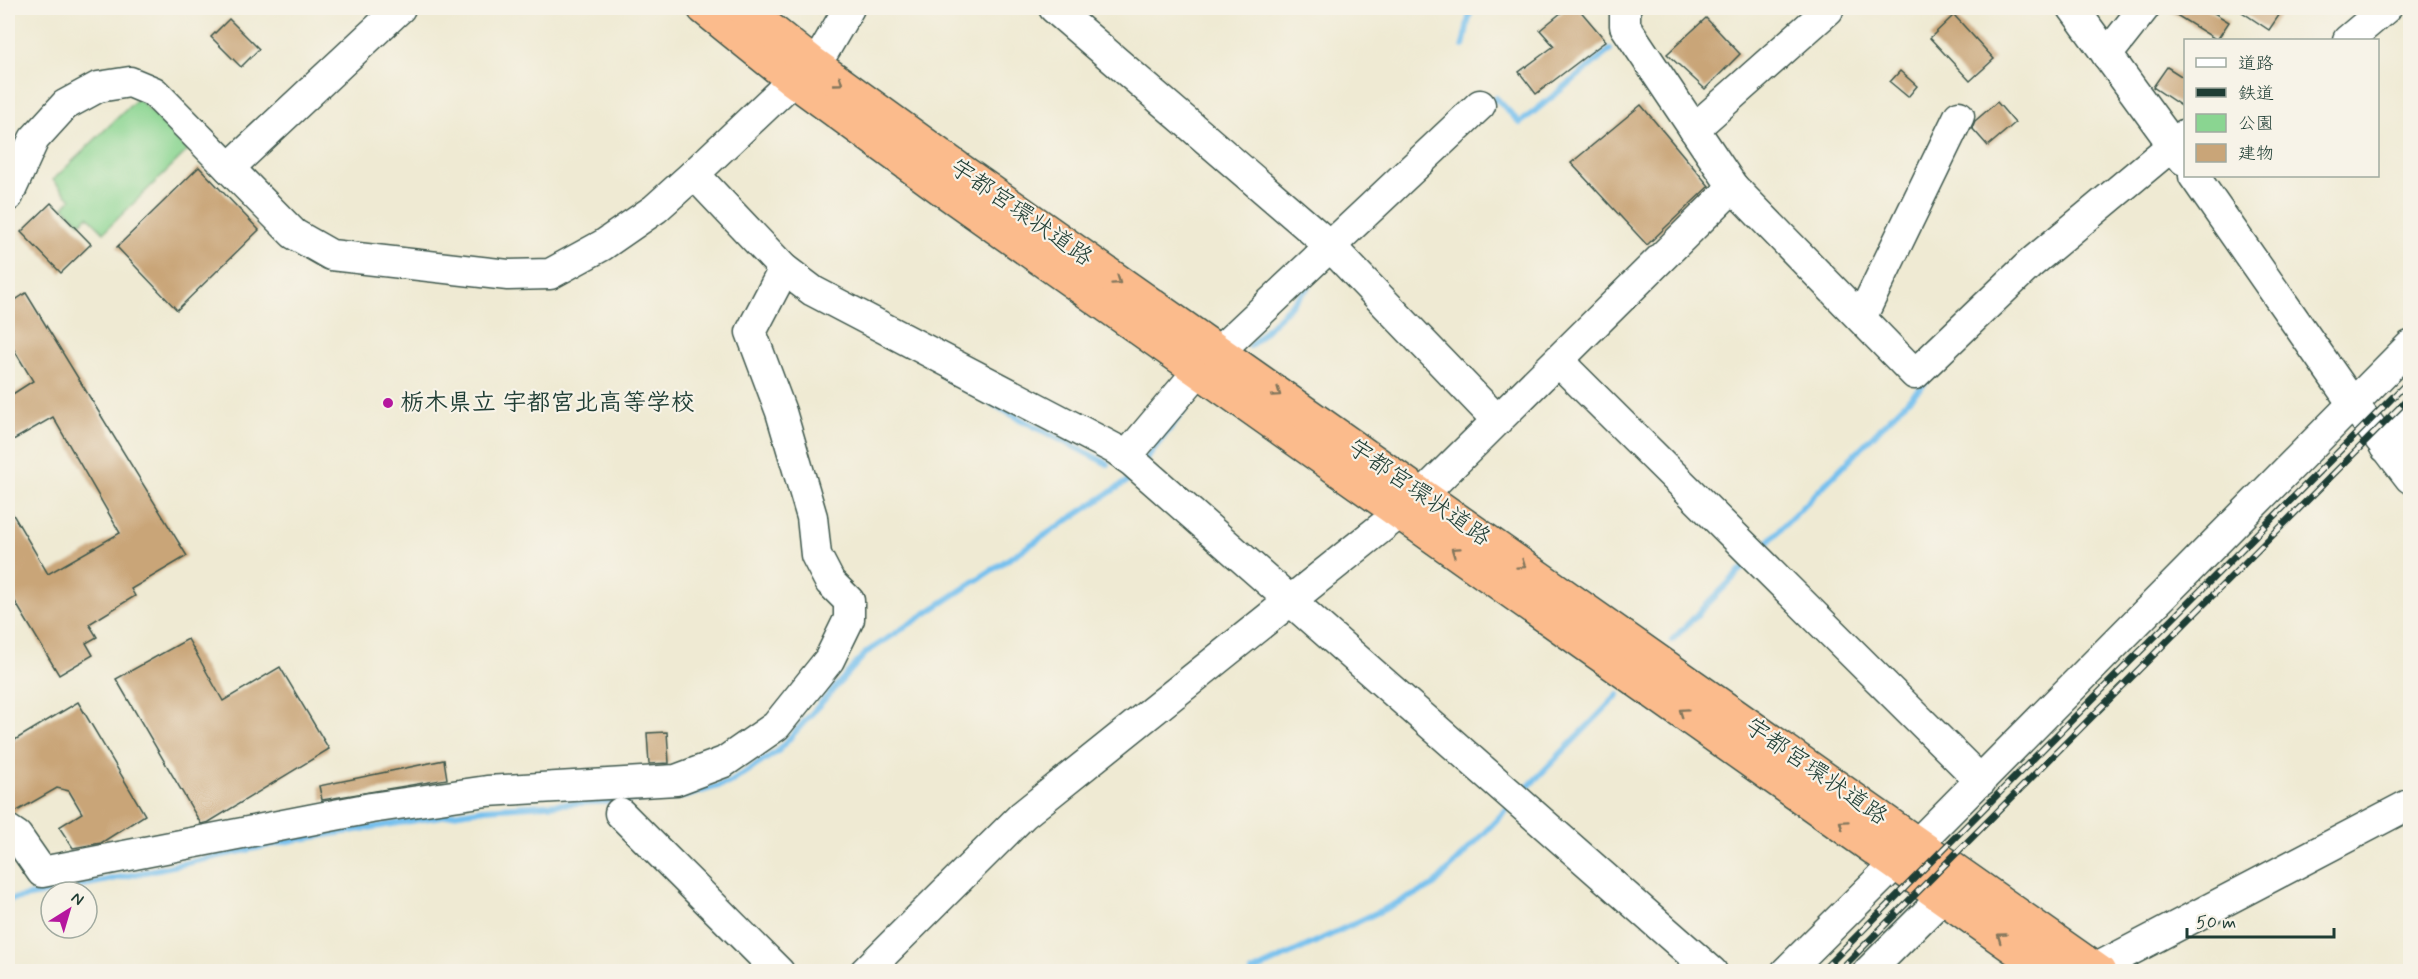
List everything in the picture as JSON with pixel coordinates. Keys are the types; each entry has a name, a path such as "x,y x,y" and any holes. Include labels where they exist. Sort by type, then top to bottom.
{"highway":[{"name":"宇都宮環状道路","path":"704,8 802,70 1209,361 1907,853 2094,971"},
{"name":"宇都宮環状道路","path":"743,8 802,70"},
{"name":"宇都宮環状道路","path":"1907,853 1944,896 2049,972"}],"street":[{"path":"229,168 400,8"},
{"path":"8,196 34,139 65,105 98,87 130,82 154,92 294,234 331,255 508,275 550,274 603,245 655,209 824,51 849,8"},
{"path":"1054,8 1329,245 1497,420"},
{"path":"1625,8 1625,26 1733,187 1915,374 2030,264 2181,147 2107,55 2073,8"},
{"path":"2107,55 2144,8"},
{"path":"2349,39 2386,8"},
{"path":"1694,129 1828,10"},
{"path":"1126,457 1209,361 1329,245 1480,105"},
{"path":"1861,318 1959,117"},
{"path":"694,174 784,269 813,291 1126,457 1712,972"},
{"path":"2195,177 2353,404 2410,478"},
{"path":"865,972 1023,814 1411,504 1733,187"},
{"path":"8,830 17,836 42,872 371,808 487,791 676,780 724,762 776,726 829,660 849,619 849,601 830,582 816,555 809,506 781,412 751,332 784,269"},
{"path":"1786,972 1981,781 2410,346"},
{"path":"1558,361 1981,781"},
{"path":"2385,447 2410,421"},
{"path":"2094,971 2410,804"},
{"path":"620,813 779,972"},
{"path":"1868,972 1944,896"}],"green space":[{"path":"138,98 188,150 104,232 88,216 80,223 64,207 71,199 53,180"}],"building":[{"path":"1567,8 1578,8 1606,41 1536,94 1519,72 1554,46 1540,30"},
{"path":"2165,8 2206,8 2229,22 2215,39"},
{"path":"2236,8 2284,8 2269,30"},
{"path":"1954,15 1994,59 1970,81 1930,38"},
{"path":"1706,18 1740,54 1705,89 1667,54"},
{"path":"229,19 259,49 241,67 211,37"},
{"path":"2167,67 2184,78 2184,108 2153,87"},
{"path":"1900,71 1917,86 1908,97 1890,82"},
{"path":"1997,102 2015,123 1988,146 1972,128 1975,121"},
{"path":"1641,105 1709,186 1647,245 1571,163"},
{"path":"199,167 259,230 177,310 117,247"},
{"path":"51,203 91,244 61,273 21,232"},
{"path":"26,293 187,556 131,589 135,596 89,624 97,637 86,643 93,655 59,675 8,590 8,506 48,574 120,533 53,417 8,443 8,397 33,381 8,340 8,305"},
{"path":"188,639 223,701 280,667 329,749 209,822 201,824 116,679"},
{"path":"78,702 145,815 101,843 73,848 59,827 82,813 69,791 57,788 12,814 8,813 8,744"},
{"path":"667,732 669,763 649,764 647,733"},
{"path":"444,760 447,779 322,800 319,786"}],"waterway":[{"path":"1463,46 1471,8"},
{"path":"1489,104 1496,98 1520,123 1610,50"},
{"path":"1250,346 1309,287"},
{"path":"945,377 1016,417 1108,464"},
{"path":"1760,550 1926,382"},
{"path":"1145,460 1185,409"},
{"path":"99,882 288,841 484,809 686,796 731,782 778,751 867,652 1129,480"},
{"path":"1672,640 1749,562"},
{"path":"1521,794 1618,695"},
{"path":"1252,972 1433,886 1510,806"},
{"path":"8,900 39,894"}],"railway":[{"path":"1821,972 2410,380"},
{"path":"1838,972 2410,397"}],"place":[{"name":"栃木県立 宇都宮北高等学校","path":"388,403"}]}
